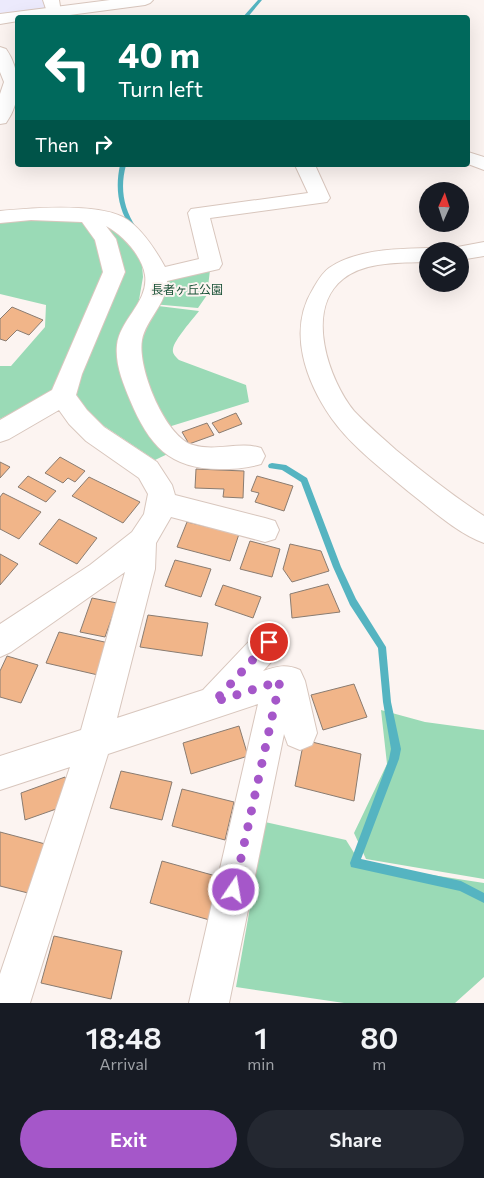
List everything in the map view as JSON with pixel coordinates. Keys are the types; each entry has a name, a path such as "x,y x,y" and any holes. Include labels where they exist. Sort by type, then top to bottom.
{"street":[{"path":"16,15 52,6 145,0"},
{"path":"0,19 15,15"},
{"path":"0,119 13,82 8,62"},
{"path":"470,159 484,164"},
{"path":"158,276 211,264 198,213 320,198 306,167"},
{"path":"0,217 31,214 106,217 126,228 149,256 158,276 150,304 132,331 129,350 137,390 159,430 181,452 199,456 252,456"},
{"path":"0,432 63,396 114,272 106,239 88,216"},
{"path":"469,251 484,249"},
{"path":"419,255 388,256 356,264 334,275 320,292 312,312 311,339 322,378 341,412 369,442 428,493 484,531"},
{"path":"0,642 100,574 142,542 157,517 162,493 148,470 95,434 78,417 63,396"},
{"path":"160,503 265,530"},
{"path":"10,1003 95,742 140,569 142,542"},
{"path":"214,702 269,642"},
{"path":"0,773 280,681 289,681 300,732"},
{"path":"209,1003 280,681"}],"shaded area":[{"path":"0,0 45,0 48,11 0,16"}],"green space":[{"path":"92,218 105,219 141,252 143,277 139,300 128,330 126,351 176,450 155,460 89,416 71,385 117,272"},
{"path":"80,219 99,239 106,272 51,393 0,419 0,366 11,366 45,327 46,305 0,294 0,220"},
{"name":"長者ヶ丘公園","path":"210,270 207,295 198,308 152,304 159,281"},
{"path":"150,305 199,311 174,345 174,354 179,360 246,385 249,402 165,428 139,390 134,331"},
{"path":"381,710 425,722 484,730 484,879 366,859 354,833 387,764"},
{"path":"265,822 346,840 361,864 484,883 484,977 455,1003 344,1003 236,987"}],"building":[{"path":"12,307 43,320 29,335 17,330 6,341 0,339 0,319"},
{"path":"236,413 242,424 219,433 212,423"},
{"path":"207,423 214,435 189,444 182,432"},
{"path":"60,457 85,471 75,482 68,478 63,483 45,473"},
{"path":"0,462 10,467 0,478"},
{"path":"196,469 244,471 243,498 223,497 224,489 195,488"},
{"path":"28,476 56,491 46,502 18,487"},
{"path":"257,476 293,486 284,511 255,502 259,493 251,491"},
{"path":"89,477 140,502 123,523 72,496"},
{"path":"3,493 41,512 19,539 0,529 0,497"},
{"path":"59,519 97,538 77,564 39,544"},
{"path":"187,522 239,534 230,561 177,547"},
{"path":"250,541 280,549 272,577 240,569"},
{"path":"290,544 321,551 329,571 292,582 283,569"},
{"path":"0,554 18,564 0,585"},
{"path":"175,560 211,569 201,597 165,586"},
{"path":"328,584 340,612 292,618 290,594"},
{"path":"223,585 261,597 253,618 215,605"},
{"path":"92,598 117,603 105,637 80,632"},
{"path":"148,615 208,623 202,656 140,647"},
{"path":"59,632 109,643 98,675 46,663"},
{"path":"7,656 38,665 21,703 0,697 0,671"},
{"path":"354,684 367,717 323,730 311,695"},
{"path":"239,726 248,756 191,774 183,743"},
{"path":"304,740 361,754 354,801 295,786"},
{"path":"121,771 172,782 162,820 110,808"},
{"path":"65,777 70,794 59,808 25,820 21,793"},
{"path":"182,789 234,802 225,840 172,826"},
{"path":"0,832 49,845 32,894 0,886"},
{"path":"162,861 223,878 213,921 150,903"},
{"path":"54,936 122,951 111,999 41,983"}],"waterway":[{"path":"247,15 260,0"},
{"path":"122,167 120,180 121,197 125,213 133,227"},
{"path":"272,466 283,467 304,480 337,567 353,602 382,647 387,702 396,749 394,759 355,863 461,886 484,898"}],"route":[{"path":"234,890 280,681 214,702 269,642"}]}
